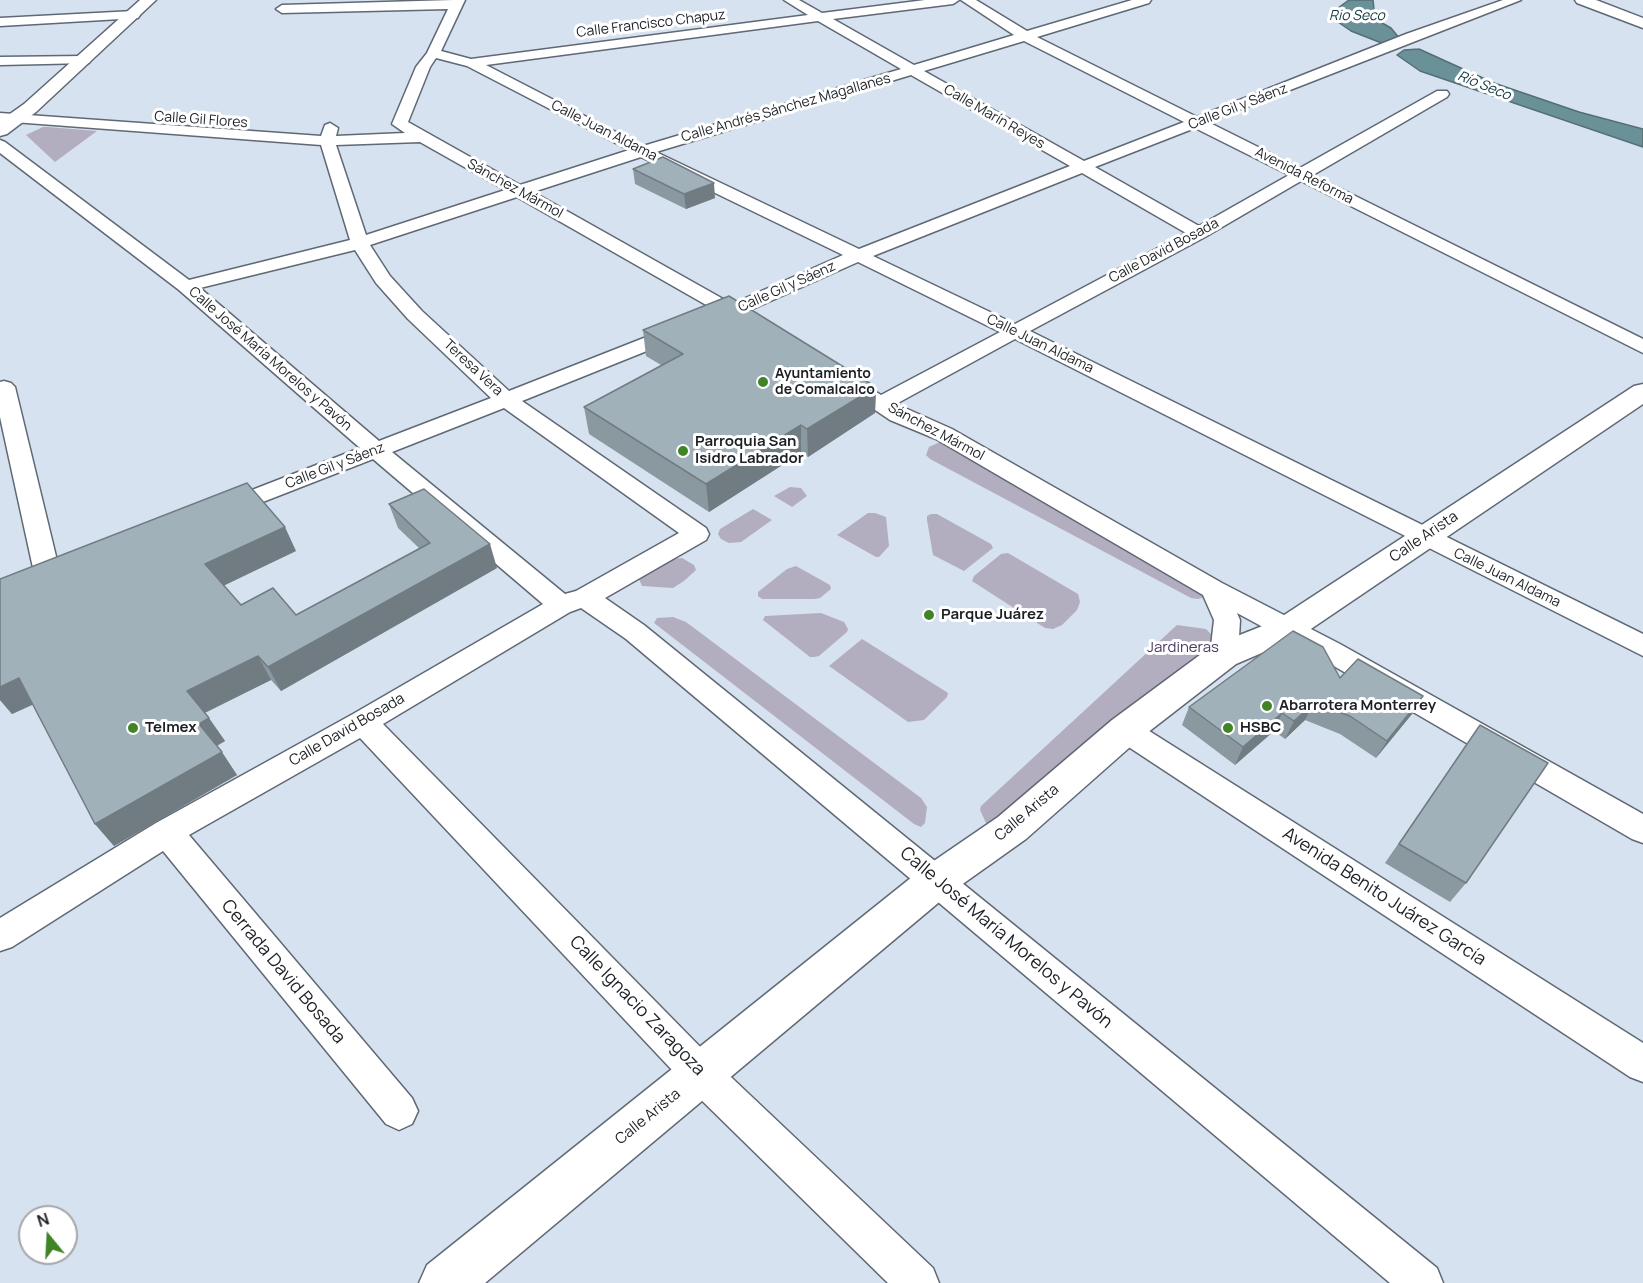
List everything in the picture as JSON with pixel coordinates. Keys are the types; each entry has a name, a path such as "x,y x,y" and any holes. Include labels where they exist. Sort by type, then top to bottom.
{"street":[{"path":"38,78 111,16 149,0"},
{"name":"Calle Marín Reyes","path":"790,0 1199,233"},
{"name":"Calle Francisco Chapuz","path":"471,63 953,0"},
{"name":"Avenida Reforma","path":"967,0 1025,36 1643,347"},
{"name":"Calle Andrés Sánchez Magallanes","path":"186,286 360,243 519,189 1145,0"},
{"name":"Calle Gil y Sáenz","path":"201,518 731,311 857,256 1515,0"},
{"path":"1582,0 1643,23"},
{"path":"1611,0 1643,12"},
{"path":"282,9 458,3 428,60 400,124"},
{"path":"0,130 10,109 84,60 130,8"},
{"path":"0,22 111,16"},
{"path":"0,62 84,60"},
{"name":"Calle Juan Aldama","path":"428,60 471,63 642,151 1014,331 1643,646"},
{"name":"Calle David Bosada","path":"882,403 1199,233 1442,94"},
{"name":"Calle Gil Flores","path":"10,109 329,134 400,124"},
{"name":"Sánchez Mármol","path":"400,124 519,189 751,323"},
{"path":"329,134 421,137"},
{"name":"Teresa Vera","path":"329,134 360,243 383,279 415,315 506,399 696,532"},
{"name":"Calle José María Morelos y Pavón","path":"0,145 186,286 376,450 573,601 635,632 1422,1283"},
{"name":"Sánchez Mármol","path":"832,372 898,415 944,434 1213,589 1643,830"},
{"path":"4,387 38,581 70,569"},
{"name":"Calle Arista","path":"445,1283 936,881 1012,828 1125,730 1224,655 1287,629 1643,392"},
{"name":"Calle David Bosada","path":"0,936 166,832 573,601 695,536 696,532"},
{"path":"1213,589 1227,620 1224,655"},
{"name":"Calle Ignacio Zaragoza","path":"363,722 701,1074 918,1283"},
{"name":"Avenida Benito Juárez García","path":"1125,730 1643,1064"},
{"name":"Cerrada David Bosada","path":"166,832 399,1111"}],"green space":[{"path":"43,127 97,131 55,162 26,135"},
{"path":"940,442 1201,591 1205,597 1191,598 930,459 926,455 929,447"},
{"path":"790,487 801,488 807,496 792,507 774,496"},
{"path":"753,509 772,520 741,542 729,543 721,539 718,534 720,529"},
{"path":"868,513 886,517 889,546 879,557 837,535"},
{"path":"937,514 991,544 993,548 964,571 933,555 927,520 927,516"},
{"path":"1008,553 1078,594 1080,602 1077,610 1062,625 1053,629 1045,628 972,581 974,576 1001,554"},
{"path":"682,558 694,565 696,570 684,581 673,588 642,586 639,579 671,559"},
{"path":"796,566 830,585 831,589 820,598 814,599 762,599 758,596 758,592 787,569"},
{"path":"821,613 844,622 848,629 819,656 814,657 810,657 763,620 765,616"},
{"path":"673,617 686,622 921,798 927,807 925,823 921,827 914,824 654,623 657,618"},
{"name":"Jardineras","path":"1177,625 1206,629 1215,638 1214,650 999,823 986,823 980,810 981,806"},
{"path":"862,639 948,693 947,697 924,720 908,722 829,666"}],"water":[{"name":"Rio Seco","path":"1349,0 1373,0 1375,19 1391,28 1400,39 1387,44 1379,42 1351,31 1338,22 1335,17 1338,8"},
{"name":"Rio Seco","path":"1419,49 1494,83 1579,112 1643,129 1643,147 1420,71 1397,55 1404,50"}],"building":[{"path":"663,157 714,183 684,194 633,169"},
{"path":"729,296 876,387 807,429 801,425 706,484 584,407 683,354 643,330"},
{"path":"247,483 285,527 205,564 241,605 273,588 296,615 430,543 389,504 424,489 490,544 268,667 258,656 187,691 209,718 199,724 222,752 95,824 19,678 0,687 0,579"},
{"path":"1293,631 1323,647 1340,678 1358,659 1423,696 1387,741 1350,716 1314,703 1294,721 1282,713 1243,747 1189,707"},
{"path":"1480,725 1548,763 1466,883 1399,844"}],"place":[{"name":"Ayuntamiento de Comalcalco","path":"763,382"},
{"name":"Parroquia San Isidro Labrador","path":"683,451"},
{"name":"Parque Juárez","path":"929,615"},
{"name":"Abarrotera Monterrey","path":"1267,706"},
{"name":"Telmex","path":"133,728"},
{"name":"HSBC","path":"1228,728"}],"water label":[{"name":"Río Seco","path":"1484,86"}]}
